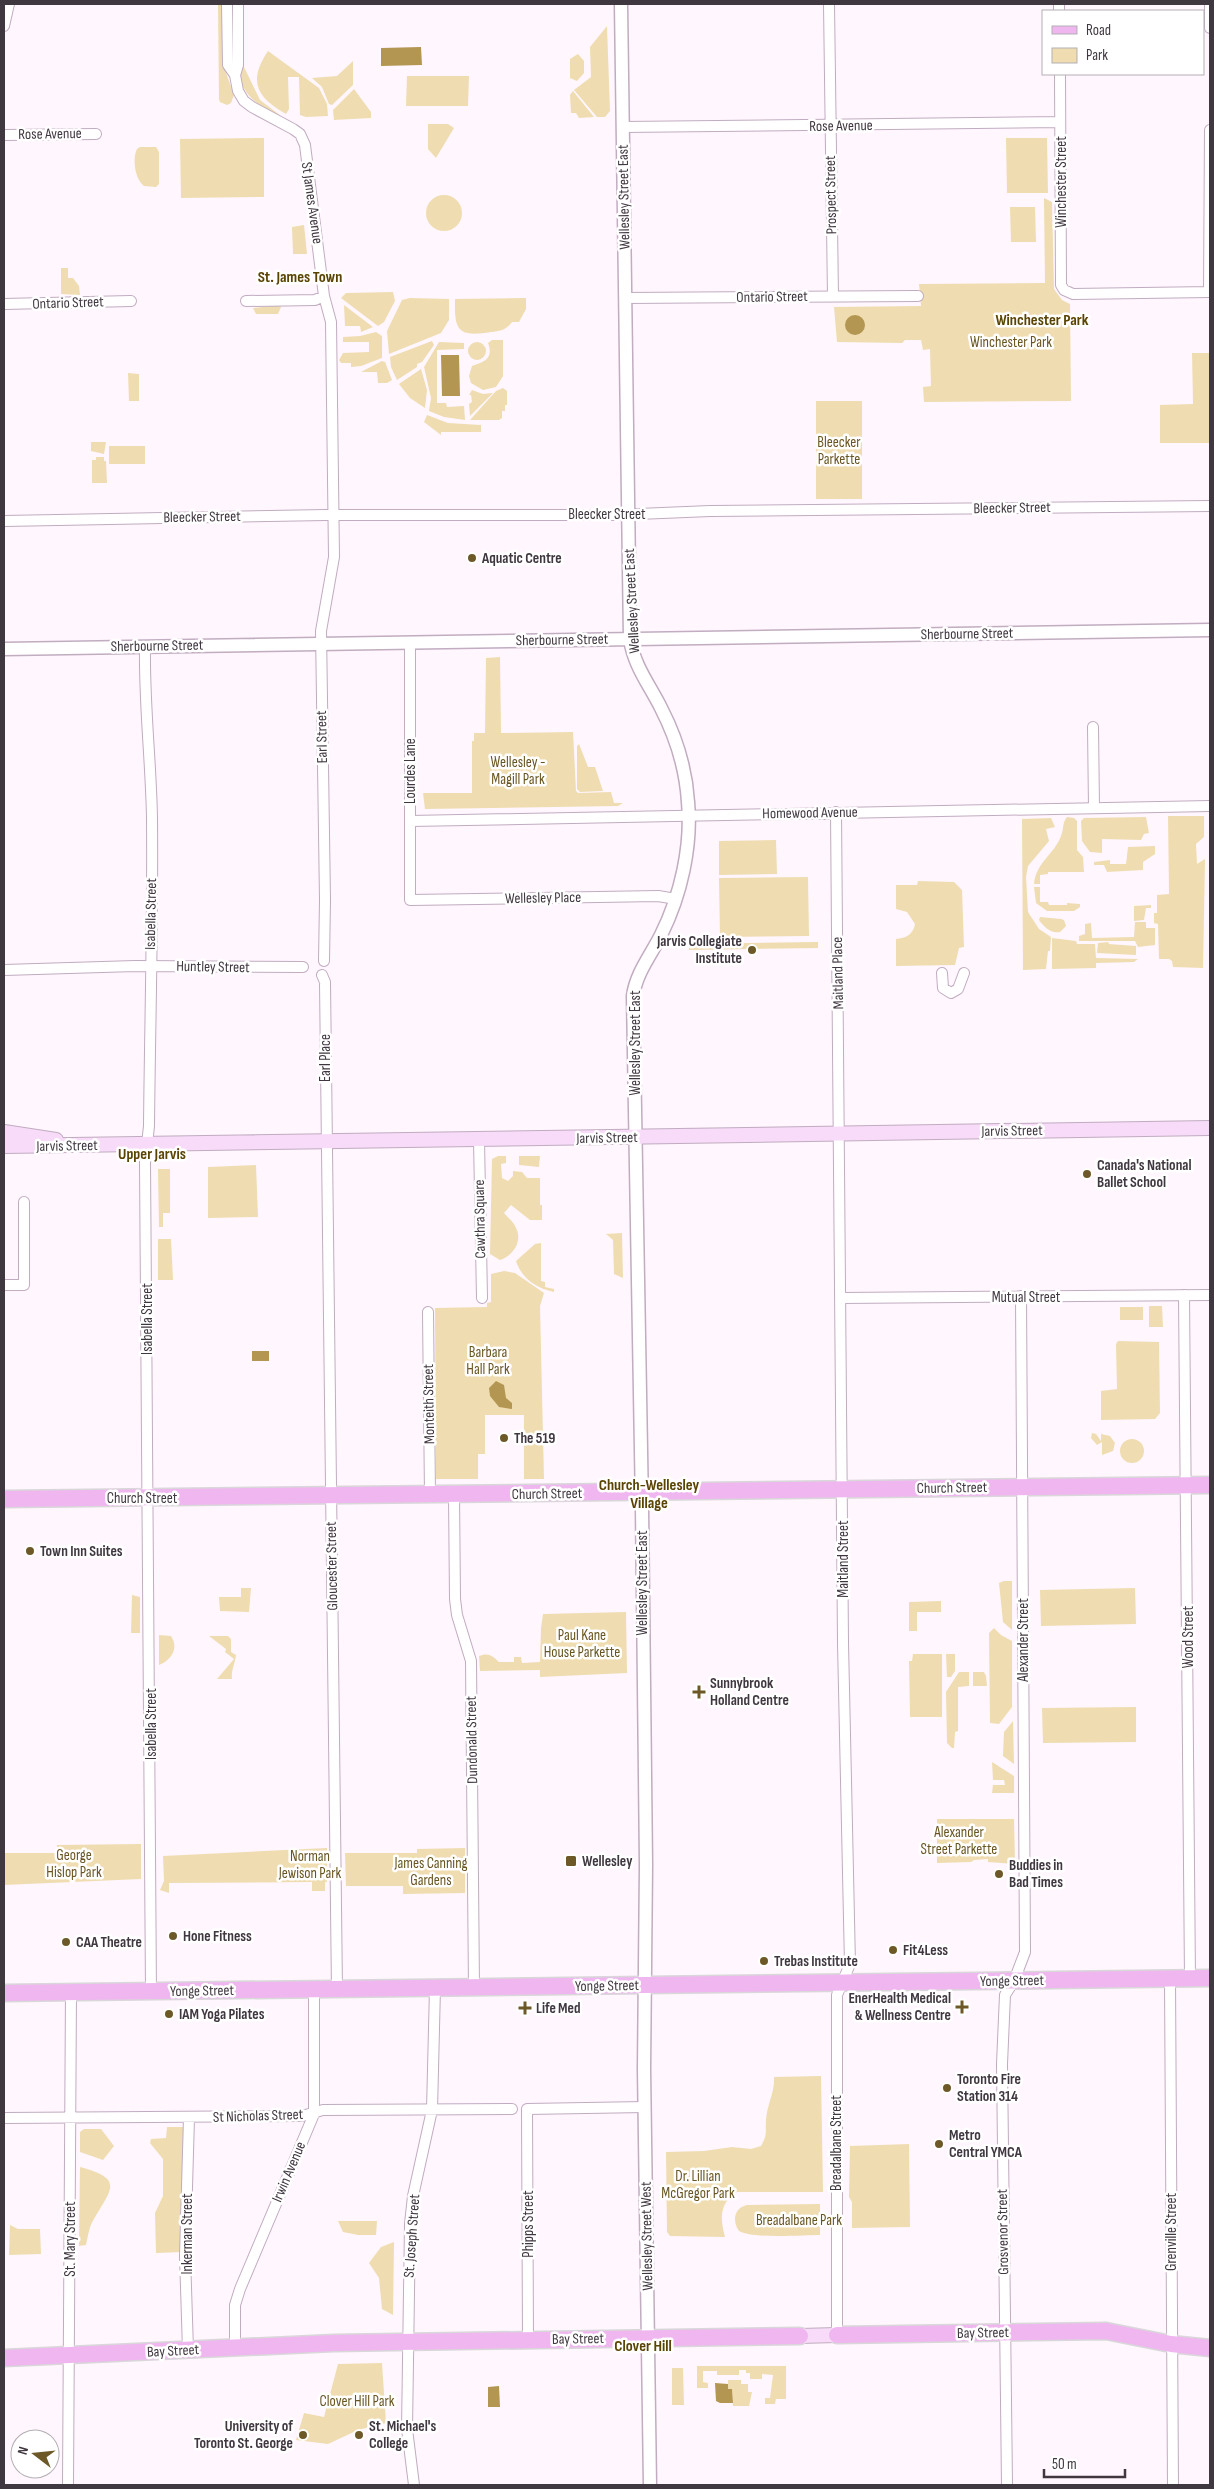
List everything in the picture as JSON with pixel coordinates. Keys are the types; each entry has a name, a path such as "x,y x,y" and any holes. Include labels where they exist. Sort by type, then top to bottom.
{"main road":[{"name":"Jarvis Street","path":"4,1146 1210,1128"},
{"path":"4,1132 89,1145"},
{"name":"Church Street","path":"4,1500 1210,1485"},
{"name":"Yonge Street","path":"4,1994 1210,1978"},
{"name":"Bay Street","path":"4,2358 408,2342 1106,2331 1172,2344 1210,2348"}],"street":[{"path":"4,26 9,4"},
{"name":"St James Avenue","path":"227,4 228,65 235,76 238,91 244,101 300,134 304,145 324,296 331,322 335,515"},
{"name":"St James Avenue","path":"235,76 238,65 238,4"},
{"name":"Wellesley Street East","path":"621,4 630,639 635,662 672,731 686,780 689,814 685,861 676,898 669,918 634,988 646,1865 645,1986"},
{"name":"Prospect Street","path":"829,4 833,297"},
{"path":"1210,4 1210,28"},
{"name":"Winchester Street","path":"1060,75 1061,285 1064,290 1073,294 1210,292"},
{"name":"Rose Avenue","path":"623,127 1060,122"},
{"path":"1210,130 1210,292"},
{"name":"Rose Avenue","path":"4,135 96,134"},
{"path":"246,301 315,300 324,296"},
{"name":"Ontario Street","path":"625,298 918,296"},
{"name":"Ontario Street","path":"4,304 132,301"},
{"name":"Bleecker Street","path":"4,521 335,515 629,514 710,511 1210,506"},
{"name":"Earl Street","path":"324,961 325,900 321,644 323,610 334,557 335,515"},
{"name":"Sherbourne Street","path":"4,649 1210,630"},
{"name":"Lourdes Lane","path":"410,643 410,900"},
{"name":"Isabella Street","path":"145,647 145,711 152,828 153,898 145,1162 149,1498 151,1992"},
{"path":"1094,727 1094,808"},
{"name":"Homewood Avenue","path":"410,821 689,814 1210,806"},
{"name":"Maitland Place","path":"836,812 839,1134"},
{"name":"Wellesley Place","path":"410,900 658,896 676,898"},
{"name":"Huntley Street","path":"4,970 150,966 303,967"},
{"path":"942,973 943,988 951,992 958,989 964,973"},
{"name":"Earl Place","path":"322,975 325,982 326,1142"},
{"name":"Maitland Street","path":"839,1134 843,1652 850,1964 844,1983"},
{"name":"Cawthra Square","path":"479,1140 482,1298"},
{"name":"Gloucester Street","path":"326,1142 337,1990"},
{"path":"4,1285 24,1285 24,1202"},
{"name":"Wood Street","path":"1184,1295 1190,1979"},
{"name":"Mutual Street","path":"841,1298 1210,1295"},
{"name":"Alexander Street","path":"1014,1981 1025,1952 1022,1296"},
{"name":"Monteith Street","path":"428,1312 430,1496"},
{"name":"Dundonald Street","path":"454,1495 455,1600 457,1615 470,1662 474,1988"},
{"name":"Grenville Street","path":"1170,1979 1173,2485"},
{"name":"Grosvenor Street","path":"1006,2485 1002,2064 1005,1995 1014,1981"},
{"name":"Breadalbane Street","path":"837,2335 837,2000 844,1983"},
{"name":"Wellesley Street West","path":"645,1986 650,2485"},
{"name":"St. Joseph Street","path":"414,2485 406,2429 410,2224 413,2196 432,2110 435,1988"},
{"name":"Irwin Avenue","path":"234,2348 235,2305 240,2289 314,2114 314,1990"},
{"name":"St. Mary Street","path":"68,2485 71,1992"},
{"name":"Phipps Street","path":"528,2340 527,2109 645,2107"},
{"name":"St Nicholas Street","path":"4,2118 302,2116 323,2110 512,2109"},
{"name":"Inkerman Street","path":"188,2350 185,2256 189,2118"}],"green space":[{"path":"218,4 224,4 225,70 234,95 231,103 227,105 220,102 219,99"},
{"path":"241,4 243,4 244,67 260,100 281,116 257,103 243,88 241,82"},
{"path":"607,26 610,111 605,117 597,117 574,90 591,77 590,47"},
{"path":"268,51 319,88 327,104 328,116 306,117 300,115 299,77 288,77 289,109 286,114 276,108 262,95 258,87 258,71"},
{"path":"578,54 584,61 584,73 577,81 570,78 570,59"},
{"path":"353,61 353,85 332,105 329,104 322,87 312,78 337,76"},
{"path":"407,76 469,76 468,106 406,106"},
{"path":"354,89 371,112 371,118 334,120 333,110"},
{"path":"573,91 594,117 579,118 576,113 571,113 570,95"},
{"path":"428,124 448,124 454,128 436,158 428,149"},
{"path":"264,138 264,197 181,198 180,139"},
{"path":"1006,138 1047,138 1048,193 1007,193"},
{"path":"140,147 156,147 159,152 159,184 156,187 144,186 138,179 135,169 135,153"},
{"path":"444,195 457,200 462,213 457,226 444,231 431,226 426,213 431,200"},
{"name":"Winchester Park","path":"1044,198 1052,202 1054,289 1062,300 1070,304 1071,401 924,402 923,387 931,386 930,349 923,350 921,340 905,340 902,343 837,342 834,307 921,306 919,284 1045,283"},
{"path":"1010,207 1035,207 1036,242 1011,242"},
{"path":"304,225 307,254 293,254 292,227"},
{"path":"61,268 68,268 68,278 73,278 79,286 80,295 61,294"},
{"path":"393,292 395,301 384,322 378,326 341,298 346,293"},
{"path":"410,298 449,299 449,320 441,333 389,354 387,331 402,300"},
{"path":"526,298 526,309 519,322 512,322 503,330 472,334 461,330 458,325 455,299"},
{"path":"280,305 278,314 256,314 253,308"},
{"path":"344,305 373,327 361,332 360,326 345,326"},
{"path":"376,332 382,336 382,358 361,366 351,367 351,363 341,363 339,360 343,353 369,352 369,342 343,342 343,337 360,336"},
{"path":"492,340 503,340 503,376 496,387 483,390 471,383 469,376 472,366 484,361 489,356 490,348 488,343"},
{"path":"432,341 434,345 422,362 397,380 391,367 390,357"},
{"path":"439,342 464,343 464,349 437,350 437,403 446,403 447,407 464,406 465,420 444,417 429,411 431,398 424,367"},
{"path":"477,342 483,345 486,351 483,357 477,360 471,357 468,351 471,345"},
{"path":"1192,353 1210,353 1210,443 1160,443 1160,405 1193,404"},
{"path":"382,361 385,362 392,380 387,383 378,383 377,372 361,372"},
{"path":"421,369 427,390 425,408 410,398 399,384"},
{"path":"128,373 139,374 139,401 129,401"},
{"path":"503,388 507,391 507,405 505,405 505,411 502,411 502,418 499,420 470,420 496,391"},
{"path":"472,390 483,394 493,393 470,416 469,404 472,402 471,395 469,395"},
{"name":"Bleecker Parkette","path":"816,401 862,401 862,499 816,499"},
{"path":"427,415 448,423 481,425 481,432 441,432 441,435 424,422"},
{"path":"91,442 106,442 104,454 91,451"},
{"path":"109,446 145,446 145,464 109,464"},
{"path":"96,457 104,457 104,461 106,461 107,483 92,483 92,460 96,460"},
{"name":"Wellesley - Magill Park","path":"500,657 501,733 573,732 576,791 578,793 611,792 614,803 623,803 618,806 425,809 423,793 472,793 472,741 474,741 474,733 485,733 486,658"},
{"path":"579,744 588,767 595,767 603,791 580,792 577,789 577,746"},
{"path":"1168,816 1204,816 1204,837 1196,844 1197,864 1205,859 1203,968 1173,967 1172,961 1169,959 1159,959 1158,924 1154,923 1154,913 1157,913 1157,895 1169,894"},
{"path":"1067,817 1074,818 1077,821 1077,850 1083,857 1084,872 1048,872 1048,874 1040,875 1040,884 1034,884 1038,870 1058,843"},
{"path":"1146,817 1149,833 1144,834 1141,840 1102,839 1102,853 1090,852 1082,841 1081,821 1084,818"},
{"path":"1051,818 1055,827 1046,829 1049,841 1028,866 1026,877 1028,912 1039,929 1051,937 1050,951 1048,951 1046,969 1023,970 1022,819"},
{"path":"776,840 777,874 719,875 719,841"},
{"path":"1155,846 1155,854 1143,862 1143,870 1107,872 1104,865 1094,865 1094,862 1110,860 1110,864 1126,864 1128,847"},
{"path":"808,877 809,936 720,937 719,878"},
{"path":"918,881 954,882 962,890 964,947 959,948 955,965 896,966 896,939 908,935 913,931 915,924 907,912 896,909 896,885 917,885"},
{"path":"1034,887 1040,887 1040,902 1048,902 1049,905 1080,904 1080,907 1074,911 1047,911 1036,903"},
{"path":"1151,905 1151,908 1146,908 1144,920 1134,921 1134,906"},
{"path":"1040,917 1064,920 1066,926 1060,932 1054,932 1043,925 1039,920"},
{"path":"1135,922 1146,922 1146,928 1155,928 1155,945 1138,947 1135,941 1079,941 1079,936 1085,934 1085,924 1091,923 1092,938 1134,937"},
{"path":"1052,938 1076,941 1077,944 1095,944 1096,958 1138,959 1134,962 1096,963 1096,968 1052,969"},
{"path":"818,942 818,948 689,950 689,944"},
{"path":"1108,942 1109,944 1136,946 1136,955 1097,953 1098,943"},
{"path":"498,1156 506,1156 506,1163 501,1164 502,1178 508,1181 513,1176 513,1171 522,1172 527,1178 540,1178 540,1205 542,1205 542,1220 530,1220 511,1205 504,1213 515,1226 518,1238 513,1252 500,1260 490,1254 492,1159"},
{"path":"519,1156 540,1156 539,1167 519,1165"},
{"path":"256,1165 258,1217 208,1218 208,1167"},
{"path":"158,1169 170,1169 170,1213 163,1213 163,1227 159,1227"},
{"path":"622,1233 623,1278 614,1274 613,1240 606,1234"},
{"path":"158,1239 171,1239 173,1280 158,1280"},
{"path":"541,1243 541,1281 545,1282 545,1287 554,1289 554,1292 541,1288 526,1278 516,1261 535,1244"},
{"name":"Barbara Hall Park","path":"504,1271 515,1273 544,1293 540,1306 544,1479 524,1479 524,1415 485,1415 485,1454 478,1454 478,1479 436,1479 435,1308 487,1307 487,1303 491,1302 491,1274"},
{"path":"1149,1306 1162,1306 1163,1327 1149,1327"},
{"path":"1120,1307 1143,1307 1143,1320 1120,1320"},
{"path":"1118,1341 1159,1342 1160,1413 1155,1419 1101,1420 1101,1391 1117,1389 1116,1344"},
{"path":"1092,1433 1096,1434 1101,1441 1101,1434 1110,1436 1115,1443 1113,1451 1102,1455 1102,1442 1097,1445 1091,1438"},
{"path":"1132,1439 1141,1442 1144,1451 1141,1460 1132,1463 1123,1460 1120,1451 1123,1442"},
{"path":"1012,1581 1012,1630 1003,1622 999,1583"},
{"path":"241,1588 251,1588 249,1612 220,1611 219,1597 241,1597"},
{"path":"1135,1588 1136,1624 1041,1626 1040,1590"},
{"path":"132,1595 140,1597 140,1633 131,1633"},
{"path":"941,1601 941,1612 917,1612 917,1631 909,1631 909,1602"},
{"name":"Paul Kane House Parkette","path":"626,1612 627,1673 540,1677 540,1670 480,1671 479,1656 485,1654 492,1656 499,1662 514,1662 514,1657 521,1657 522,1663 540,1662 543,1614"},
{"path":"994,1628 1001,1635 1012,1641 1012,1707 999,1724 990,1723 989,1633"},
{"path":"159,1635 171,1636 174,1649 171,1657 159,1665"},
{"path":"209,1636 228,1636 231,1639 231,1652 236,1655 232,1679 217,1679 234,1659 225,1652 226,1649"},
{"path":"913,1654 942,1654 942,1717 910,1717 909,1661 912,1661"},
{"path":"946,1654 955,1654 955,1671 951,1677 947,1677"},
{"path":"959,1672 969,1672 969,1686 958,1687 958,1731 955,1732 954,1748 952,1748 947,1743 946,1692"},
{"path":"973,1672 984,1672 987,1686 973,1686"},
{"path":"1136,1707 1136,1742 1043,1743 1042,1708"},
{"path":"1013,1721 1014,1764 1003,1756 1004,1732"},
{"path":"992,1762 1014,1776 1014,1793 992,1793 993,1785 1005,1785 1004,1780 993,1780"},
{"name":"Alexander Street Parkette","path":"937,1819 1014,1819 1015,1864 988,1862 988,1859 971,1862 937,1863"},
{"name":"George Hislop Park","path":"141,1844 141,1879 4,1885 4,1853 57,1853 57,1845"},
{"name":"Norman Jewison Park","path":"327,1848 327,1882 325,1882 325,1891 312,1891 312,1882 169,1883 169,1893 160,1890 164,1881 163,1856"},
{"name":"James Canning Gardens","path":"465,1848 465,1893 403,1894 403,1886 346,1886 345,1853 417,1853 417,1849"},
{"name":"Dr. Lillian McGregor Park","path":"821,2076 823,2192 737,2192 727,2201 722,2212 725,2237 670,2236 667,2232 666,2152 704,2151 732,2147 751,2149 761,2146 765,2136 774,2077"},
{"path":"167,2127 183,2127 182,2252 156,2253 155,2213 163,2196 163,2159 150,2143 151,2139 166,2138"},
{"path":"84,2129 101,2129 114,2146 103,2160 80,2152 80,2132"},
{"path":"909,2144 910,2227 852,2228 852,2202 849,2197 850,2146"},
{"path":"80,2167 104,2176 109,2181 110,2186 109,2193 91,2225 86,2245 79,2246"},
{"name":"Breadalbane Park","path":"820,2204 820,2235 755,2235 739,2231 735,2223 739,2209 747,2205"},
{"path":"338,2221 377,2221 376,2235 358,2235 343,2232"},
{"path":"10,2225 18,2229 40,2229 41,2254 9,2255"},
{"path":"394,2242 393,2315 382,2309 379,2278 369,2263 381,2247"},
{"name":"Clover Hill Park","path":"382,2363 386,2423 358,2430 328,2444 296,2440 304,2413 324,2417 338,2364"},
{"path":"697,2366 786,2366 786,2399 776,2399 775,2404 765,2404 765,2398 770,2398 773,2375 762,2374 762,2379 750,2379 750,2373 746,2373 746,2370 739,2370 739,2375 717,2375 717,2371 703,2371 703,2382 708,2383 708,2388 697,2388"},
{"path":"672,2368 683,2368 684,2405 672,2405"},
{"path":"728,2380 741,2380 741,2384 748,2384 748,2392 752,2392 749,2406 733,2406 732,2389 728,2389"}],"shaded area":[{"path":"421,47 422,65 381,66 381,48"},
{"path":"855,315 862,318 865,325 862,332 855,335 848,332 845,325 848,318"},
{"path":"441,355 459,355 460,396 442,396"},
{"path":"252,1351 269,1351 269,1361 252,1361"},
{"path":"496,1381 504,1385 506,1398 512,1403 512,1409 499,1407 490,1396 489,1388"},
{"path":"715,2383 728,2384 728,2389 732,2389 733,2403 720,2403 716,2401"},
{"path":"499,2386 500,2407 488,2407 488,2387"}],"place":[{"name":"Aquatic Centre","path":"472,558"},
{"name":"Jarvis Collegiate Institute","path":"752,950"},
{"name":"Canada's National Ballet School","path":"1087,1174"},
{"name":"The 519","path":"504,1438"},
{"name":"Town Inn Suites","path":"30,1551"},
{"name":"Sunnybrook Holland Centre","path":"699,1692"},
{"name":"Wellesley","path":"571,1861"},
{"name":"Buddies in Bad Times","path":"999,1874"},
{"name":"Hone Fitness","path":"173,1936"},
{"name":"CAA Theatre","path":"66,1942"},
{"name":"Fit4Less","path":"893,1950"},
{"name":"Trebas Institute","path":"764,1961"},
{"name":"EnerHealth Medical & Wellness Centre","path":"962,2007"},
{"name":"Life Med","path":"525,2008"},
{"name":"IAM Yoga Pilates","path":"169,2014"},
{"name":"Toronto Fire Station 314","path":"947,2088"},
{"name":"Metro Central YMCA","path":"939,2144"},
{"name":"University of Toronto St. George","path":"303,2435"},
{"name":"St. Michael's College","path":"359,2435"}],"district":[{"name":"St. James Town","path":"300,277"},
{"name":"Winchester Park","path":"1042,320"},
{"name":"Upper Jarvis","path":"152,1154"},
{"name":"Church-Wellesley Village","path":"649,1494"},
{"name":"Clover Hill","path":"643,2346"}]}
